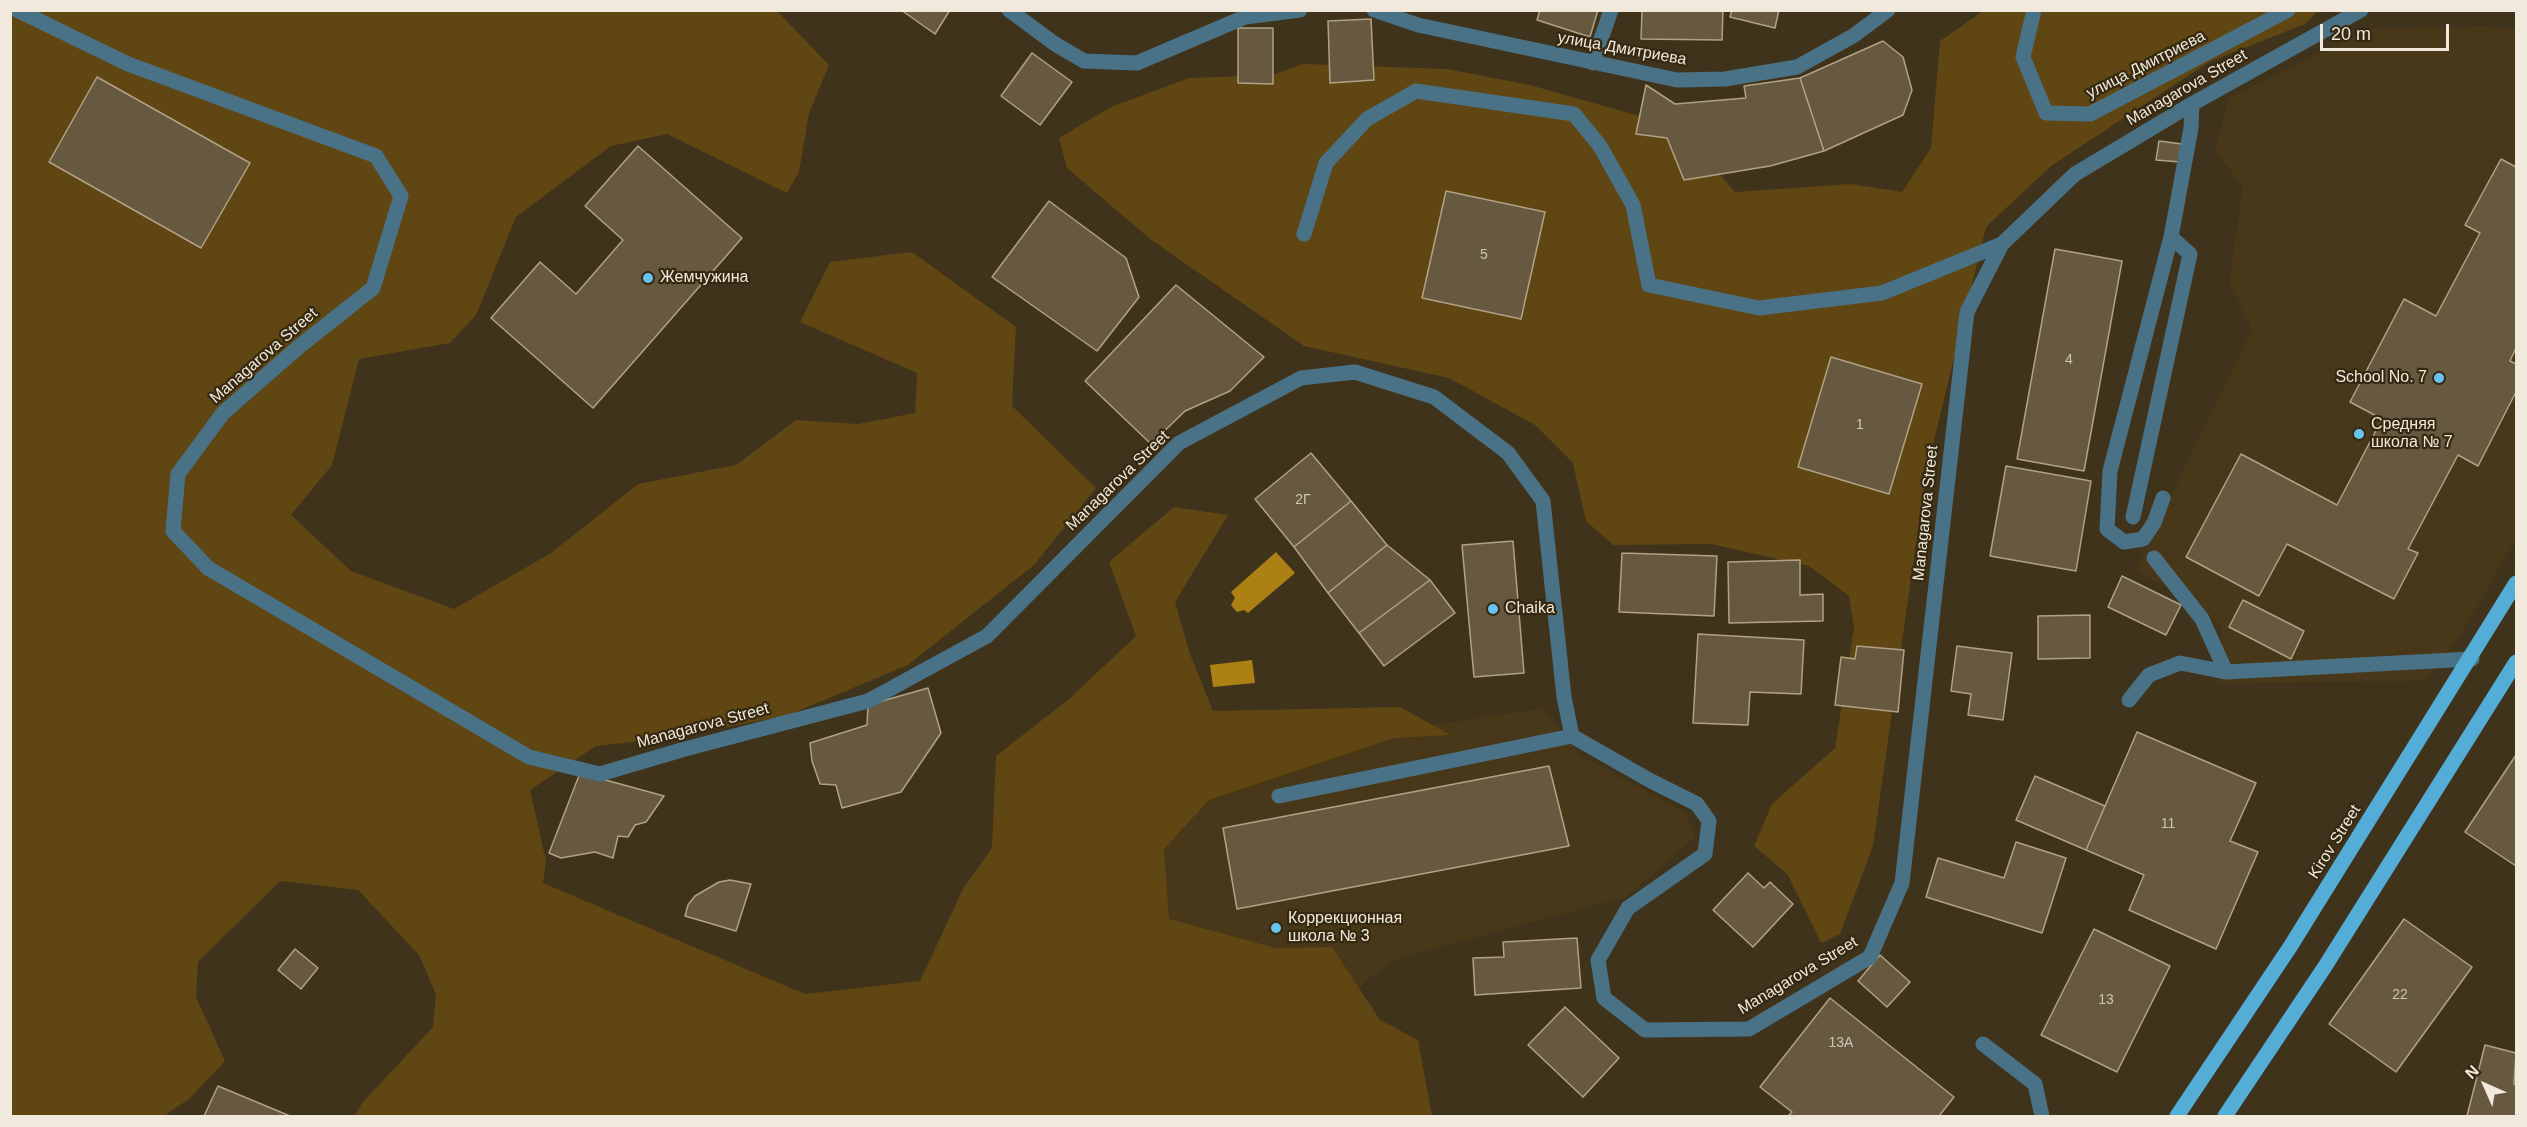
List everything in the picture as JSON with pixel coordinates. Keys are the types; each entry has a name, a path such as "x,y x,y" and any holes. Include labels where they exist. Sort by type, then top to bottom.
{"main road":[{"name":"Kirov Street","path":"2177,1116 2290,947 2517,583"},
{"path":"2225,1116 2324,968 2517,662"}],"street":[{"name":"Managarova Street","path":"17,10 128,64 376,156 401,196 373,288 301,345 223,413 178,474 173,531 208,568 529,757 600,774 868,701 987,636 1179,443 1301,378 1355,372 1434,397 1508,453 1543,501 1564,696 1572,736 1697,804 1709,821 1705,854 1628,908 1598,960 1604,998 1645,1030 1749,1029 1870,957 1902,883 1967,312 2002,244 2075,174 2192,104 2361,10"},
{"path":"1010,10 1055,45 1084,61 1137,63 1245,17 1300,10"},
{"name":"улица Дмитриева","path":"1374,10 1418,26 1677,80 1725,79 1797,67 1853,36 1888,10"},
{"path":"1593,63 1611,10"},
{"name":"улица Дмитриева","path":"2034,10 2023,57 2046,113 2090,114 2288,10"},
{"path":"1305,234 1326,164 1367,118 1416,91 1574,114 1600,146 1633,205 1649,285 1759,308 1882,293 2002,244"},
{"path":"2163,498 2154,523 2143,539 2124,542 2107,530 2110,471 2171,237 2191,128 2192,104"},
{"path":"2133,517 2190,254 2171,237"},
{"path":"2154,558 2202,619 2226,672"},
{"path":"2129,700 2149,675 2180,663 2226,672 2472,658"},
{"path":"1279,796 1572,736"},
{"path":"1983,1044 2035,1084 2042,1116"}],"shaded area":[{"path":"10,11 777,11 829,65 809,113 799,172 787,193 667,134 611,146 516,217 476,315 450,343 359,359 332,465 291,515 351,571 454,609 551,553 638,484 736,465 796,420 858,424 915,413 917,373 800,322 830,262 912,252 1016,327 1012,406 1096,488 1034,565 908,665 786,716 667,738 596,746 530,790 546,861 543,883 805,994 920,981 963,889 992,848 996,756 1069,699 1136,636 1109,562 1174,507 1228,515 1175,602 1190,654 1213,711 1400,707 1451,735 1394,738 1209,800 1164,849 1169,919 1276,948 1332,947 1380,1020 1418,1040 1432,1116 355,1116 362,1103 433,1027 436,994 419,955 358,890 280,881 198,962 196,997 225,1061 189,1099 164,1116 11,1116","holes":["97,77 249,163 201,248 49,162"]},
{"path":"1983,11 2318,11 2305,24 2209,62 2051,166 1986,227 1926,473 1873,846 1840,934 1821,943 1788,875 1754,846 1772,804 1835,748 1854,627 1849,596 1809,566 1711,544 1613,545 1586,521 1573,463 1535,425 1449,378 1304,346 1150,239 1067,168 1059,138 1111,107 1189,78 1273,75 1303,64 1447,69 1530,85 1678,127 1735,192 1851,184 1902,192 1931,148 1940,41","holes":["1446,191 1545,212 1521,319 1422,297","1831,357 1922,384 1889,494 1799,467"]},
{"name":"Средняя школа № 7","path":"2481,26 2516,29 2516,539 2462,632 2426,681 2216,683 2222,626 2186,598 2135,570 2252,329 2229,282 2243,188 2215,150 2229,98 2367,29"},
{"path":"1276,552 1295,573 1248,613 1244,610 1237,612 1231,605 1235,598 1231,592"},
{"path":"1252,660 1255,683 1213,687 1210,665"},
{"name":"Коррекционная школа № 3","path":"1544,708 1580,756 1684,811 1696,837 1625,897 1393,960 1271,1057 951,1116 1092,824 1312,744"}],"building":[{"path":"901,10 950,10 935,34"},
{"path":"1540,10 1598,10 1590,37 1537,20"},
{"path":"1642,10 1723,10 1722,40 1641,39"},
{"path":"1732,10 1779,10 1775,28 1730,17"},
{"path":"1371,19 1374,80 1330,83 1328,21"},
{"path":"1238,28 1273,28 1273,84 1238,83"},
{"path":"1883,41 1903,57 1912,90 1903,115 1824,151 1800,78"},
{"path":"1032,53 1072,82 1040,125 1001,96"},
{"path":"97,77 250,163 201,248 49,162"},
{"path":"1800,78 1824,151 1770,166 1684,180 1667,138 1636,134 1646,85 1675,104 1746,98 1744,86"},
{"path":"2159,141 2182,144 2180,162 2156,160"},
{"name":"Жемчужина","path":"638,146 742,238 593,408 491,318 540,262 576,294 623,240 585,206"},
{"name":"School No. 7","path":"2501,159 2516,167 2516,348 2510,361 2516,364 2516,392 2478,466 2458,455 2408,549 2418,553 2394,599 2287,544 2259,596 2186,557 2241,454 2337,505 2382,419 2350,402 2404,299 2436,316 2480,233 2465,225"},
{"path":"1446,191 1545,212 1521,319 1422,298"},
{"path":"1049,201 1126,258 1139,297 1097,351 992,277"},
{"path":"2055,249 2122,261 2084,471 2017,459"},
{"path":"1176,285 1264,357 1230,391 1185,411 1151,444 1085,381"},
{"path":"1831,357 1922,384 1889,494 1798,467"},
{"path":"1311,453 1351,501 1294,547 1255,499"},
{"path":"2006,466 2091,481 2076,571 1990,556"},
{"path":"1351,501 1387,545 1328,593 1294,547"},
{"name":"Chaika","path":"1513,541 1524,673 1474,677 1462,545"},
{"path":"1387,545 1430,580 1359,633 1328,593"},
{"path":"1622,553 1717,556 1714,616 1619,612"},
{"path":"1800,560 1800,595 1823,594 1823,621 1729,623 1728,562"},
{"path":"2122,576 2181,605 2166,635 2108,607"},
{"path":"1430,580 1455,613 1384,666 1359,633"},
{"path":"2243,600 2304,631 2291,659 2229,627"},
{"path":"2090,615 2090,658 2038,659 2038,616"},
{"path":"1698,634 1804,640 1801,694 1750,692 1748,725 1693,723"},
{"path":"1857,646 1904,650 1898,712 1835,705 1841,657 1855,659"},
{"path":"1957,646 2012,653 2003,720 1968,715 1971,694 1951,691"},
{"path":"928,688 941,733 901,792 842,808 836,785 820,784 812,761 810,743 867,725 868,705"},
{"path":"2137,732 2256,783 2230,841 2258,852 2216,949 2129,910 2144,875 2086,850"},
{"path":"2516,755 2516,866 2465,832"},
{"path":"1549,766 1569,846 1237,909 1223,828"},
{"path":"580,773 664,796 646,822 635,825 628,837 618,836 613,858 595,852 561,858 549,853"},
{"path":"2035,776 2105,806 2086,850 2016,820"},
{"path":"2016,842 2066,858 2042,933 1926,897 1938,858 2004,878"},
{"path":"1748,873 1764,888 1770,882 1793,904 1753,947 1713,910"},
{"path":"730,880 751,884 736,931 685,916 688,905 695,896 719,882"},
{"path":"2404,919 2472,967 2396,1072 2329,1024"},
{"path":"2094,929 2170,966 2117,1072 2041,1035"},
{"path":"1577,938 1581,988 1475,995 1473,958 1504,957 1503,942"},
{"path":"295,949 318,968 301,989 278,970"},
{"path":"1880,955 1910,982 1887,1007 1858,981"},
{"path":"1830,998 1954,1097 1939,1116 1788,1116 1792,1112 1760,1087"},
{"path":"1565,1007 1619,1058 1583,1097 1528,1045"},
{"path":"2485,1045 2516,1053 2514,1084 2516,1085 2516,1116 2467,1116"},
{"path":"218,1086 290,1116 204,1116"}],"place":[{"name":"Жемчужина","path":"648,278"},
{"name":"School No. 7","path":"2439,378"},
{"name":"Средняя школа № 7","path":"2359,434"},
{"name":"Chaika","path":"1493,609"},
{"name":"Коррекционная школа № 3","path":"1276,928"}]}
